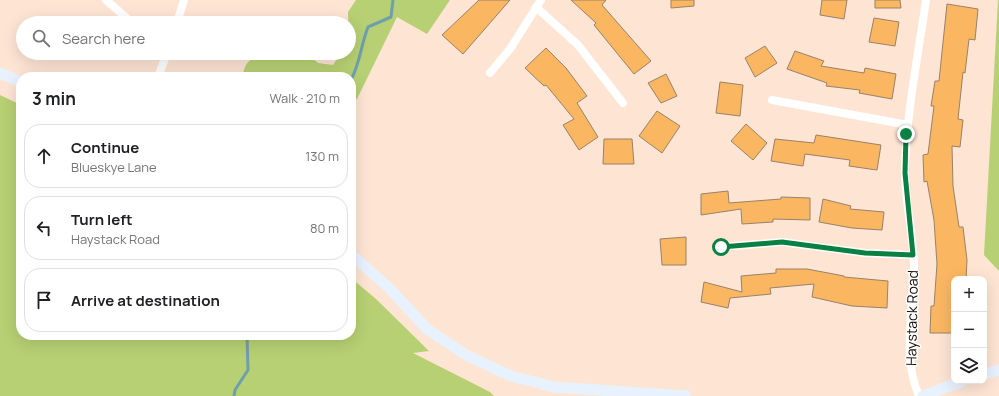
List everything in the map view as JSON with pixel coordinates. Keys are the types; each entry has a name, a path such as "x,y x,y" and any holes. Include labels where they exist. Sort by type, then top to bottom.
{"street":[{"path":"106,0 125,16"},
{"path":"179,16 184,0"},
{"name":"Haystack Road","path":"919,396 912,382 910,359 913,255 905,173 908,125 926,0"},
{"path":"490,73 510,49 538,4 578,45 623,103"},
{"path":"160,72 164,60"},
{"path":"0,73 16,80"},
{"path":"772,100 908,125"},
{"path":"721,247 782,242 865,253 913,255"},
{"path":"356,258 389,288 427,329 466,355 511,376 554,387 686,396"},
{"path":"987,373 999,370"},
{"path":"923,396 954,384"}],"green space":[{"path":"356,0 450,0 427,34 397,17 356,100 356,72 244,72 245,67 250,60 314,60 318,63 333,65 336,60 356,60 356,16 348,16 348,12"},
{"path":"999,0 999,271 984,255"},
{"path":"0,95 16,103 16,340 356,340 356,282 376,299 429,351 413,353 490,392 494,396 0,396"}],"building":[{"path":"479,0 510,0 463,54 442,35"},
{"path":"571,0 606,0 602,5 651,61 634,74 594,25 596,23"},
{"path":"671,0 694,0 694,6 671,8"},
{"path":"822,0 847,0 844,19 820,15"},
{"path":"875,0 900,0 901,8 875,8"},
{"path":"947,4 978,9 975,40 969,39 965,73 963,72 958,119 963,120 960,147 952,146 953,186 959,227 963,227 967,260 966,276 951,276 951,333 930,333 931,306 934,306 937,264 934,220 927,181 924,182 923,155 928,154 934,106 931,106 935,81 939,81"},
{"path":"874,18 899,22 895,46 869,42"},
{"path":"765,46 777,63 755,77 745,58"},
{"path":"546,48 566,68 587,96 577,103 598,137 579,150 563,125 574,119 546,85 544,86 525,68"},
{"path":"795,51 824,61 821,66 864,73 865,68 896,74 892,99 859,93 860,90 826,86 827,83 787,69"},
{"path":"666,74 677,96 661,103 648,83"},
{"path":"720,82 743,85 740,116 716,113"},
{"path":"657,111 680,126 662,153 639,136"},
{"path":"746,124 767,143 753,160 731,141"},
{"path":"816,135 881,145 877,170 849,166 850,160 805,154 803,166 771,161 775,139 814,143"},
{"path":"604,139 632,139 634,164 603,164"},
{"path":"728,191 729,203 781,199 781,197 810,198 810,220 773,219 773,222 742,224 741,209 701,215 701,194"},
{"path":"823,199 851,206 850,209 884,212 882,230 852,228 819,222"},
{"path":"686,237 686,265 662,265 660,239"},
{"path":"776,269 807,269 844,277 888,281 887,308 852,306 812,297 814,284 770,288 771,294 730,298 728,308 701,302 704,282 742,292 741,276 776,273"}],"waterway":[{"path":"354,72 368,27 391,17 393,0"},
{"path":"234,396 235,390 248,370 247,340"}],"route":[{"path":"721,247 782,242 865,253 913,255 905,173 906,134"}]}
